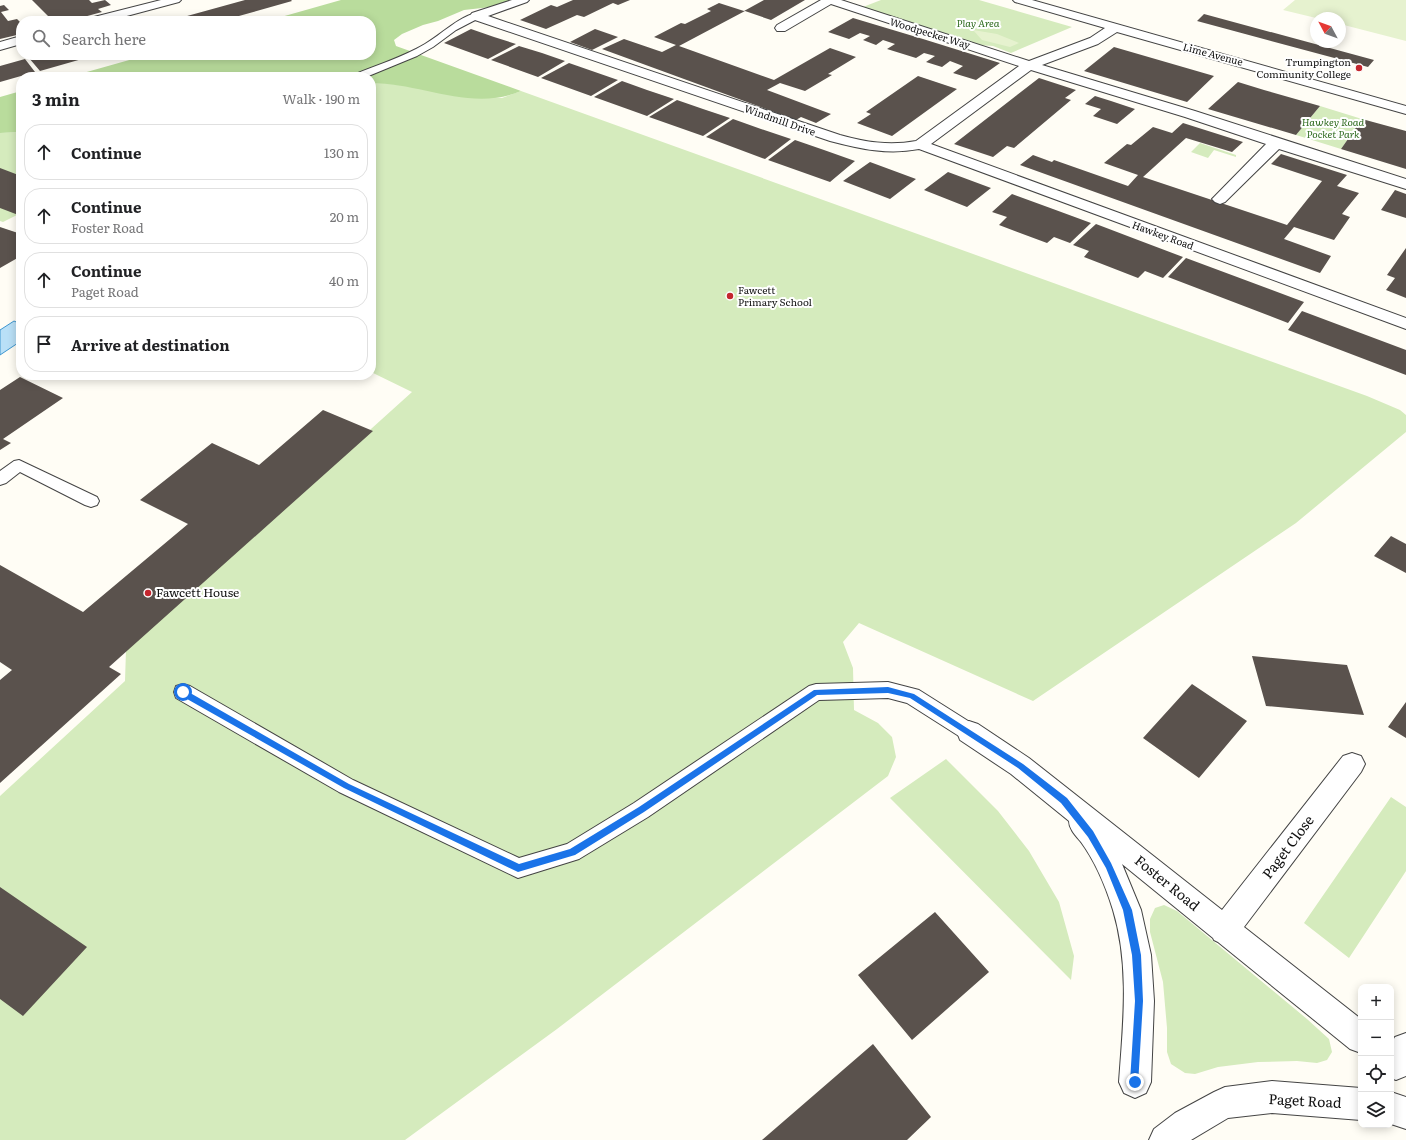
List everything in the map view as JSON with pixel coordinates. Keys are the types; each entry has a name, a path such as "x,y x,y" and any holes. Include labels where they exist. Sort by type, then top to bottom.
{"street":[{"path":"132,0 142,8"},
{"path":"112,16 174,0"},
{"path":"476,16 524,0"},
{"name":"Woodpecker Way","path":"781,28 830,0 856,10 1030,66"},
{"name":"Lime Avenue","path":"1019,0 1114,28 1254,65 1406,110"},
{"name":"Windmill Drive","path":"476,16 835,138 886,149 902,149 920,145 1030,66 1094,41 1114,28"},
{"path":"0,46 16,41"},
{"path":"1030,66 1190,114 1406,184"},
{"path":"1220,199 1276,143"},
{"name":"Hawkey Road","path":"920,145 1406,324"},
{"name":"Foster Road","path":"969,732 1020,766 1358,1036"},
{"name":"Paget Close","path":"1224,930 1352,764"},
{"path":"1064,801 1090,834 1109,866 1127,910 1137,955 1139,1001 1135,1082"},
{"name":"Paget Road","path":"1165,1140 1186,1124 1225,1103 1272,1097 1358,1104"},
{"path":"1394,1109 1406,1113"}],"lane":[{"path":"369,72 430,46 453,28 476,16"},
{"path":"0,479 19,465 91,501"},
{"path":"183,692 346,786 518,868 572,852 641,810 816,692 888,690 912,696 969,732"}],"green space":[{"path":"341,0 512,0 491,7 464,10 402,34 394,40 396,46 521,91 503,97 484,99 465,98 409,87 376,83 376,72 87,72 129,60 376,60 376,16 285,16"},
{"name":"Play Area","path":"881,0 979,0 1072,27 1011,53 993,46 978,45 863,9 863,7"},
{"path":"1295,0 1406,0 1406,41 1346,26 1346,12 1310,12 1310,17 1283,10"},
{"path":"973,30 997,34 1019,43 1010,47 982,40"},
{"path":"376,83 502,98 521,91 1367,396 1400,410 1406,415 1406,432 1296,523 1033,701 859,623 843,642 853,668 854,710 878,723 892,737 896,757 888,776 557,1029 405,1140 0,1140 0,796 125,681 126,650 412,392 376,374"},
{"path":"16,92 16,132 0,133 0,97"},
{"name":"Hawkey Road Pocket Park","path":"1320,106 1362,119 1341,149 1296,135"},
{"path":"16,132 16,216 3,222 0,221 0,133"},
{"path":"1200,143 1236,155 1236,157 1214,150 1208,158 1191,152"},
{"path":"946,759 998,811 1029,851 1059,902 1074,956 1071,980 890,798"},
{"path":"1391,797 1406,807 1406,871 1349,958 1304,923"},
{"path":"1164,905 1177,911 1329,1039 1332,1052 1327,1060 1317,1063 1297,1061 1258,1062 1218,1067 1195,1074 1185,1073 1171,1064 1167,1052 1167,1028 1163,982 1150,932 1150,919 1155,908"}],"water":[{"path":"14,321 16,322 16,344 0,355 0,330"}],"building":[{"path":"32,0 89,0 92,3 105,0 111,5 98,9 102,12 87,16 48,16"},
{"path":"245,0 292,1 239,16 187,16"},
{"path":"573,0 630,0 618,5 613,3 584,17 577,15 546,29 520,20 551,5 557,7"},
{"path":"764,0 805,0 771,20 745,11 679,46 774,80 830,48 856,57 828,74 832,75 805,91 780,83 767,90 831,114 816,123 801,117 796,120 602,49 624,39 662,52 676,45 654,37 681,23 685,24 711,11 707,9 719,3 744,11"},
{"path":"4,5 9,10 1,12 8,21 16,19 16,35 0,39 0,6"},
{"path":"1204,14 1310,43 1310,48 1330,48 1374,60 1368,67 1197,21"},
{"path":"853,18 1000,63 976,80 953,73 963,66 950,61 942,67 926,62 935,56 924,53 916,58 887,49 895,44 883,40 876,45 863,40 870,36 860,33 849,39 828,32"},
{"path":"471,29 516,44 488,59 444,43"},
{"path":"595,29 618,37 592,50 570,42"},
{"path":"519,46 565,61 538,77 491,60"},
{"path":"1114,47 1214,76 1187,102 1084,71"},
{"path":"26,60 35,72 16,72 16,77 0,82 0,66"},
{"path":"31,60 78,60 40,71"},
{"path":"569,63 618,80 591,96 541,78"},
{"path":"918,76 957,89 892,136 857,123 871,114 866,112"},
{"path":"1039,78 1076,90 1065,98 1071,100 1014,148 1007,146 993,157 954,144"},
{"path":"622,81 674,99 647,116 594,97"},
{"path":"1238,82 1320,106 1296,135 1208,109"},
{"path":"1095,96 1135,109 1117,124 1093,116 1101,109 1085,104"},
{"path":"677,100 730,118 703,136 649,117"},
{"path":"733,119 791,139 765,159 706,137"},
{"path":"1362,119 1406,131 1406,169 1341,149"},
{"path":"1183,123 1243,142 1232,152 1186,138 1143,177 1287,225 1322,181 1271,164 1281,154 1347,175 1337,186 1359,193 1342,214 1350,217 1334,240 1294,227 1284,239 1331,256 1320,273 1020,165 1033,155 1052,162 1054,160 1128,186 1138,175 1104,163 1127,144 1131,145 1153,127 1172,133"},
{"path":"795,140 855,161 830,182 768,160"},
{"path":"870,162 916,179 890,199 843,181"},
{"path":"0,168 16,174 16,214 0,208"},
{"path":"948,172 991,188 967,207 924,190"},
{"path":"1395,190 1406,194 1406,218 1381,210"},
{"path":"1012,194 1091,223 1070,243 1054,237 1047,243 999,225 1007,217 992,212"},
{"path":"1096,224 1183,257 1163,278 1145,271 1138,278 1084,257 1089,251 1073,245"},
{"path":"0,227 16,232 16,259 0,268"},
{"path":"1406,248 1406,298 1386,290 1395,278 1387,275"},
{"path":"1186,258 1304,302 1288,323 1168,277"},
{"path":"1302,311 1406,350 1406,375 1288,330"},
{"path":"16,380 26,380 63,398 3,439 11,443 0,450 0,390"},
{"name":"Fawcett House","path":"323,410 373,431 109,667 121,674 0,783 0,680 12,670 0,662 0,565 83,612 188,524 140,500 212,443 259,465"},
{"path":"1391,536 1406,544 1406,573 1374,556"},
{"path":"1252,656 1347,665 1364,715 1266,706"},
{"path":"1192,684 1247,721 1199,778 1143,738"},
{"path":"1406,702 1406,738 1388,727"},
{"path":"0,887 87,947 23,1016 0,999"},
{"path":"935,912 989,972 912,1040 858,975"},
{"path":"873,1044 931,1117 907,1140 762,1140"}],"place":[{"name":"Trumpington Community College","path":"1359,68"},
{"name":"Fawcett Primary School","path":"730,296"},
{"name":"Fawcett House","path":"148,593"}],"route":[{"path":"183,692 346,786 518,868 572,852 641,810 816,692 888,690 912,696 1020,766 1064,801 1090,834 1109,866 1127,910 1137,955 1139,1001 1135,1082"}]}
